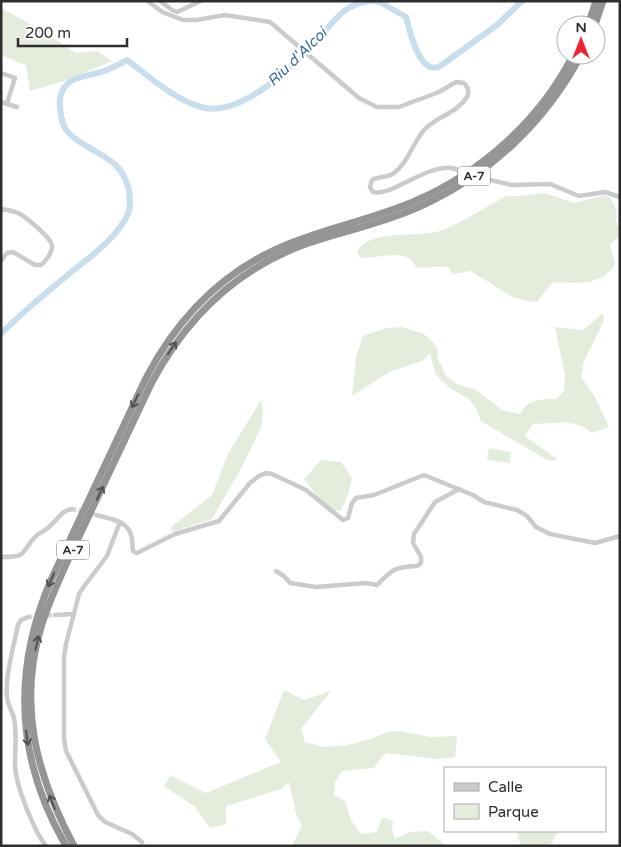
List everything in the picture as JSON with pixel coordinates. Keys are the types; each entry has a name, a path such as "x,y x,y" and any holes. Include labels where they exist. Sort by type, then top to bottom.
{"highway":[{"path":"591,15 596,1"},
{"path":"598,15 603,1"},
{"name":"A-7","path":"66,846 44,802 35,776 27,740 24,685 27,657 33,630 51,580 154,362 187,315 228,283 267,261 322,235 414,202 456,180 482,162 503,145 537,111 568,65"},
{"name":"A-7","path":"322,235 381,221 422,206 452,190 484,169 520,138 536,121 558,92 575,65"},
{"name":"A-7","path":"74,846 57,814 47,789 34,735 32,680 39,635 58,582 152,382 181,335 228,283"}],"street":[{"path":"148,1 165,14 183,20 196,20 225,15 267,21 274,24 362,101 382,108 399,107 439,92 456,82 466,84 468,94 459,106 452,113 435,121 425,129 397,170 390,175 372,180 370,187 373,192 382,192 430,170 452,168 512,185 550,184 579,196 605,192 620,198"},
{"path":"160,1 172,10 179,12 201,1"},
{"path":"1,73 14,78 4,102 17,107"},
{"path":"1,209 15,212 24,217 48,238 52,249 44,262 39,266 13,252 7,253 1,261"},
{"path":"97,515 120,522 129,530 133,551 137,552 175,534 221,520 250,483 266,473 306,490 343,520 348,518 352,501 356,498 374,495 422,475 459,489 484,502 517,510 526,516 536,527 550,534 595,543 620,536"},
{"path":"276,571 290,583 316,587 366,583 377,585 392,570 403,566 417,566 421,563 421,557 413,543 414,534 435,502 459,489"},
{"path":"1,558 24,553 35,537 50,527 60,514 72,509"},
{"path":"120,522 107,556 80,591 74,614 64,657 64,742 66,751 98,815 105,822 132,834 142,842"},
{"path":"55,615 74,614"},
{"path":"28,617 21,620 18,625 10,662 7,696 9,708 14,718 17,779 31,818 41,840 46,846"}],"green space":[{"path":"1,8 36,27 76,53 97,51 112,61 67,80 30,91 26,65 1,55"},
{"path":"545,193 574,203 605,195 612,201 615,207 617,217 615,220 620,230 620,235 610,245 615,263 614,267 603,277 589,282 552,283 537,302 511,296 471,271 453,274 448,267 416,267 409,258 398,255 360,258 357,251 371,240 380,237 430,233 448,228 507,196"},
{"path":"603,313 604,321 584,361 581,377 595,397 609,427 592,433 586,428 572,423 533,424 525,436 558,460 549,461 481,421 477,410 469,399 451,389 436,375 430,354 422,361 391,371 352,396 356,357 363,336 386,328 402,327 424,334 435,344 438,351 437,356 446,376 457,384 476,390 502,410 520,414 527,405 535,401 556,399 564,391 565,375 555,327 583,330"},
{"path":"261,400 263,411 261,427 243,465 212,519 172,532 171,527 212,495 228,454"},
{"path":"489,448 511,452 510,463 487,460"},
{"path":"321,460 341,462 352,478 348,495 341,510 329,512 304,479"},
{"path":"284,690 304,700 331,691 301,729 305,742 324,747 347,745 368,740 388,732 400,731 430,737 457,736 455,757 437,759 387,753 374,768 342,771 335,782 334,795 345,801 351,820 361,834 377,832 382,817 393,821 392,829 395,839 409,832 428,831 446,846 292,846 302,825 296,814 289,782 281,789 226,806 226,824 210,828 195,807 164,786 171,776 206,793 281,762 265,739"},
{"path":"516,832 558,832 552,843 548,846 521,846"}],"waterway":[{"name":"Riu d'Alcoi","path":"1,334 34,303 102,247 117,231 129,211 129,191 122,172 109,160 74,138 67,131 62,121 60,101 62,91 68,83 107,70 127,60 164,88 185,101 205,108 220,108 236,104 268,86 283,74 309,49 335,19 347,9 370,1"},
{"name":"Riu d'Alcoi","path":"373,1 380,2 406,17 418,53 426,64 431,67 439,67 497,25 522,1"}],"tunnel":[{"path":"72,509 97,515"},
{"path":"28,617 55,615"}]}
